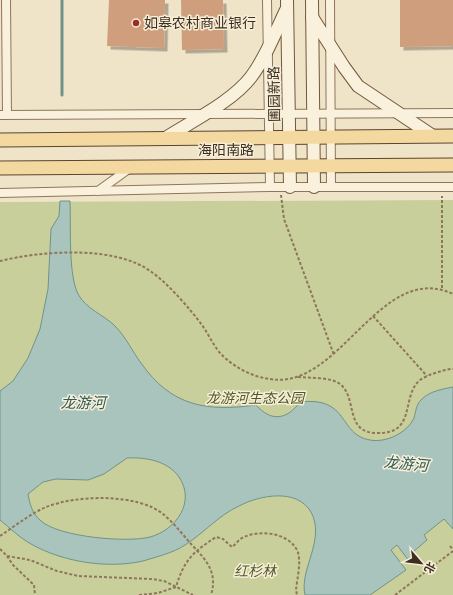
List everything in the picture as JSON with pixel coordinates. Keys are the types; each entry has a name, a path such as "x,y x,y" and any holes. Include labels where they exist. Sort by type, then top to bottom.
{"main road":[{"name":"海阳南路","path":"0,140 453,136"},
{"name":"海阳南路","path":"0,168 453,165"}],"street":[{"path":"6,0 4,115 453,113"},
{"path":"267,0 270,187"},
{"path":"312,0 314,187"},
{"path":"330,0 332,114 331,187"},
{"path":"164,139 236,92 250,78 268,51 287,3"},
{"name":"圃园新路","path":"285,187 290,166 287,3"},
{"path":"312,17 358,86 433,136"},
{"path":"98,191 132,166"},
{"path":"0,193 270,187 453,187"}],"path":[{"path":"285,187 284,219 334,355"},
{"path":"442,187 442,288"},
{"path":"0,262 39,254 79,252 127,260 150,270 202,324 222,355 234,365 271,380 286,380 296,377 325,363 373,316 401,296 421,290 442,288 453,294"},
{"path":"373,316 427,376"},
{"path":"296,377 328,379 340,384 348,395 352,414 358,426 366,432 378,433 394,430 405,418 411,394 417,383 427,376 453,369"},
{"path":"0,536 45,507 62,502 112,497 126,499 152,507 163,513 206,559 213,576 213,585 210,595"},
{"path":"176,587 180,573 189,557 196,550 216,537 223,539 232,547 242,538 262,532 282,537 296,549 299,556 296,590 297,595"},
{"path":"396,595 453,551 450,546"},
{"path":"0,549 13,565 34,585 35,595"},
{"path":"6,556 30,560 57,571 78,576 152,579 176,587 193,595"},
{"path":"139,595 158,593 176,587"}],"green space":[{"name":"龙游河生态公园","path":"453,200 453,595 0,595 0,202"}],"water":[{"name":"龙游河","path":"60,201 70,201 71,262 75,285 81,299 90,308 115,326 153,377 165,389 177,397 191,403 206,406 238,407 256,405 267,414 279,417 290,412 300,402 316,402 328,405 336,410 353,431 360,437 376,441 395,436 406,428 414,418 418,403 425,396 453,387 453,529 444,519 424,535 427,540 413,552 416,555 409,561 397,545 391,550 406,570 370,595 305,595 304,585 316,533 315,523 311,512 305,504 297,499 288,497 267,497 248,502 225,514 180,548 170,553 143,561 100,564 71,559 44,550 19,536 0,520 0,391 13,381 28,358 40,329 48,289 51,229 59,216","holes":["127,458 142,458 156,461 169,467 179,477 184,486 184,505 181,514 168,528 150,537 139,539 110,539 77,535 50,527 41,521 33,512 28,494 43,482 56,479 88,480 104,474"]}],"building":[{"name":"如皋农村商业银行","path":"109,0 165,0 164,48 107,46"},
{"path":"181,0 223,0 224,49 182,50"},
{"path":"400,0 453,0 453,46 400,47"}],"waterway":[{"path":"62,0 62,95"}],"place":[{"name":"如皋农村商业银行","path":"136,23"}],"park label":[{"name":"红杉林","path":"255,571"}]}
